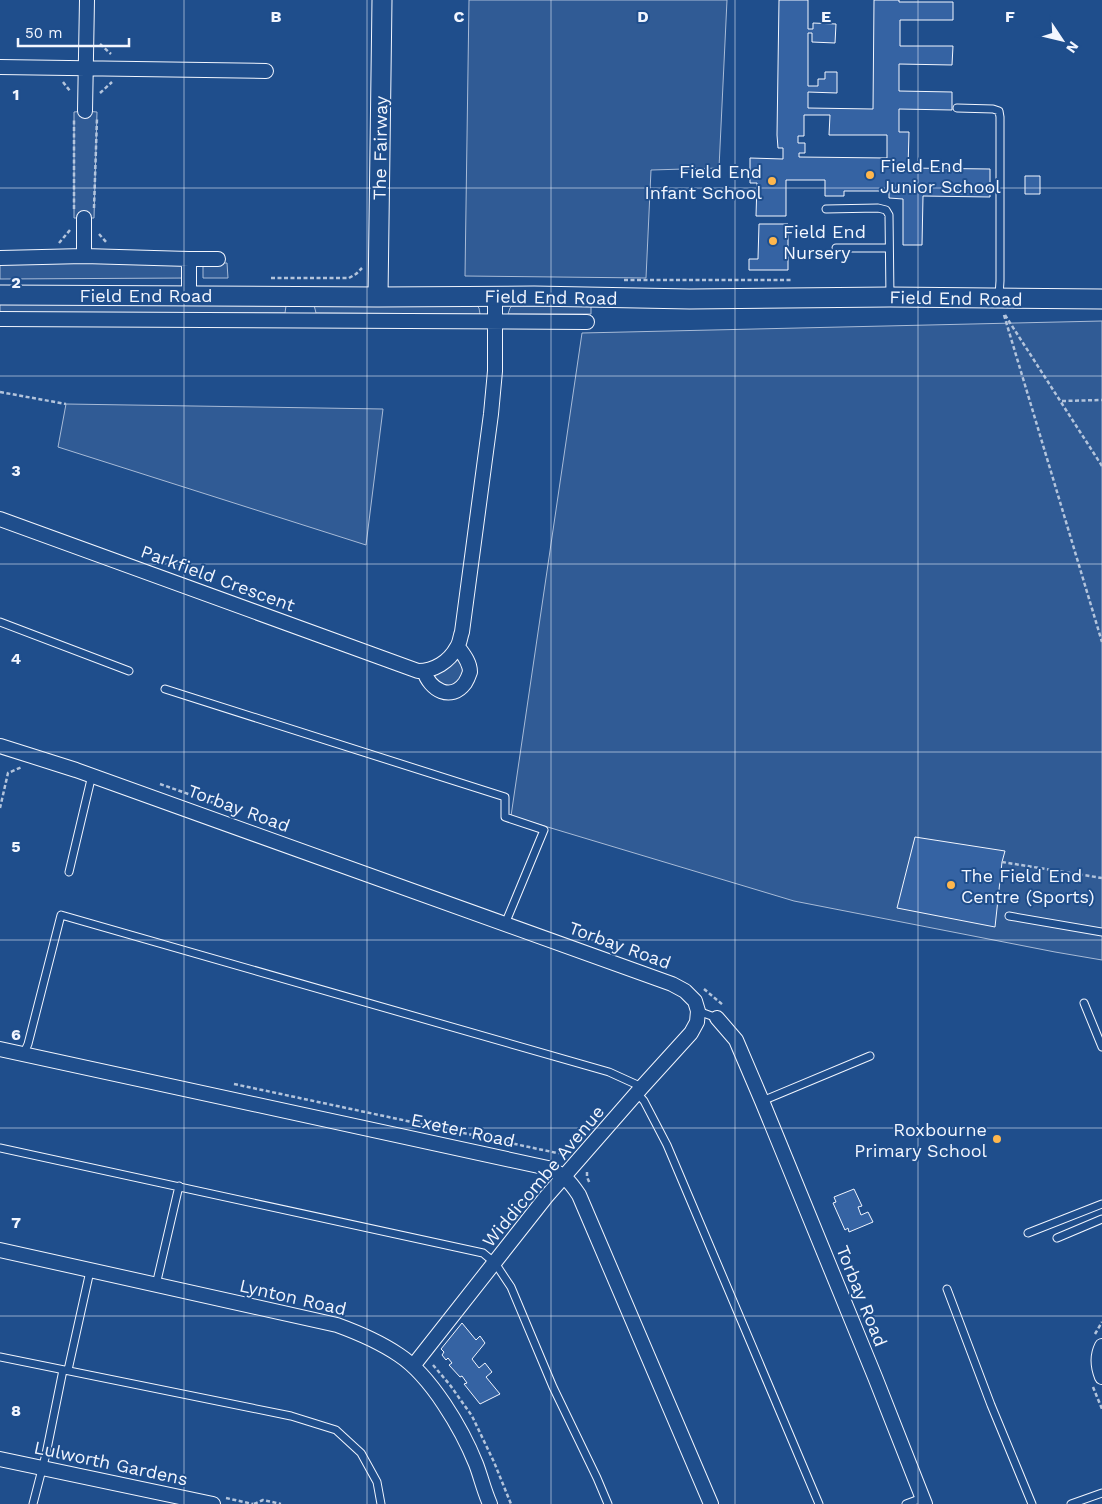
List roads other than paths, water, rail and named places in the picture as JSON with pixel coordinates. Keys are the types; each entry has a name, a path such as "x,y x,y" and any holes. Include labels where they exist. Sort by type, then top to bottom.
{"street":[{"path":"86,111 87,0"},
{"name":"The Fairway","path":"378,297 382,0"},
{"path":"0,67 266,71"},
{"path":"84,215 84,256"},
{"path":"0,258 84,256 218,259"},
{"path":"189,259 189,296"},
{"name":"Field End Road","path":"0,295 1102,299"},
{"path":"458,647 468,662 470,671 467,680 455,692 438,690 426,680 424,671 438,667 448,659 458,647 462,632 491,414 495,371 495,296"},
{"path":"0,320 587,322"},
{"name":"Parkfield Crescent","path":"0,519 418,671 424,671"},
{"name":"Torbay Road","path":"1,753 92,775 672,984 685,991 696,1001 698,1011"},
{"name":"Widdicombe Avenue","path":"413,1366 546,1197 691,1033 698,1022 698,1011"},
{"name":"Torbay Road","path":"722,1014 736,1040 762,1101 924,1501"},
{"name":"Exeter Road","path":"0,1049 548,1168 564,1176"},
{"path":"564,1176 572,1183 578,1195 711,1504"},
{"name":"Lynton Road","path":"0,1250 337,1325 370,1338 400,1356 425,1378 445,1406 476,1465 483,1489 490,1504"},
{"path":"1102,1346 1098,1368 1102,1377"},
{"name":"Lulworth Gardens","path":"0,1459 213,1504"},
{"path":"482,1504 483,1489"}],"lane":[{"path":"957,108 993,109 999,111 1000,281 998,299"},
{"path":"826,209 878,208 886,210 889,215 890,297"},
{"path":"836,248 888,248"},
{"path":"0,622 129,671"},
{"path":"165,689 505,797 505,817 544,830 505,924"},
{"path":"69,872 92,775"},
{"path":"24,1054 61,915 609,1072 640,1090 667,1145 819,1504"},
{"path":"1008,916 1102,932"},
{"path":"1084,1003 1102,1047"},
{"name":"Torbay Road","path":"698,1011 722,1014"},
{"path":"762,1101 870,1056"},
{"path":"0,1148 483,1253 495,1263 511,1288 553,1387 608,1504"},
{"path":"156,1285 179,1186"},
{"path":"1028,1233 1102,1204"},
{"path":"1057,1238 1102,1219"},
{"path":"33,1504 90,1271"},
{"path":"947,1289 1030,1504"},
{"path":"0,1357 291,1416 336,1430 361,1453 377,1482 382,1504"},
{"path":"1071,1504 1102,1493"},
{"path":"906,1504 924,1501"}],"place":[{"name":"Field End Junior School","path":"870,175"},
{"name":"Field End Infant School","path":"772,181"},
{"name":"Field End Nursery","path":"773,241"},
{"name":"The Field End Centre (Sports)","path":"951,885"},
{"name":"Roxbourne Primary School","path":"997,1139"}]}
